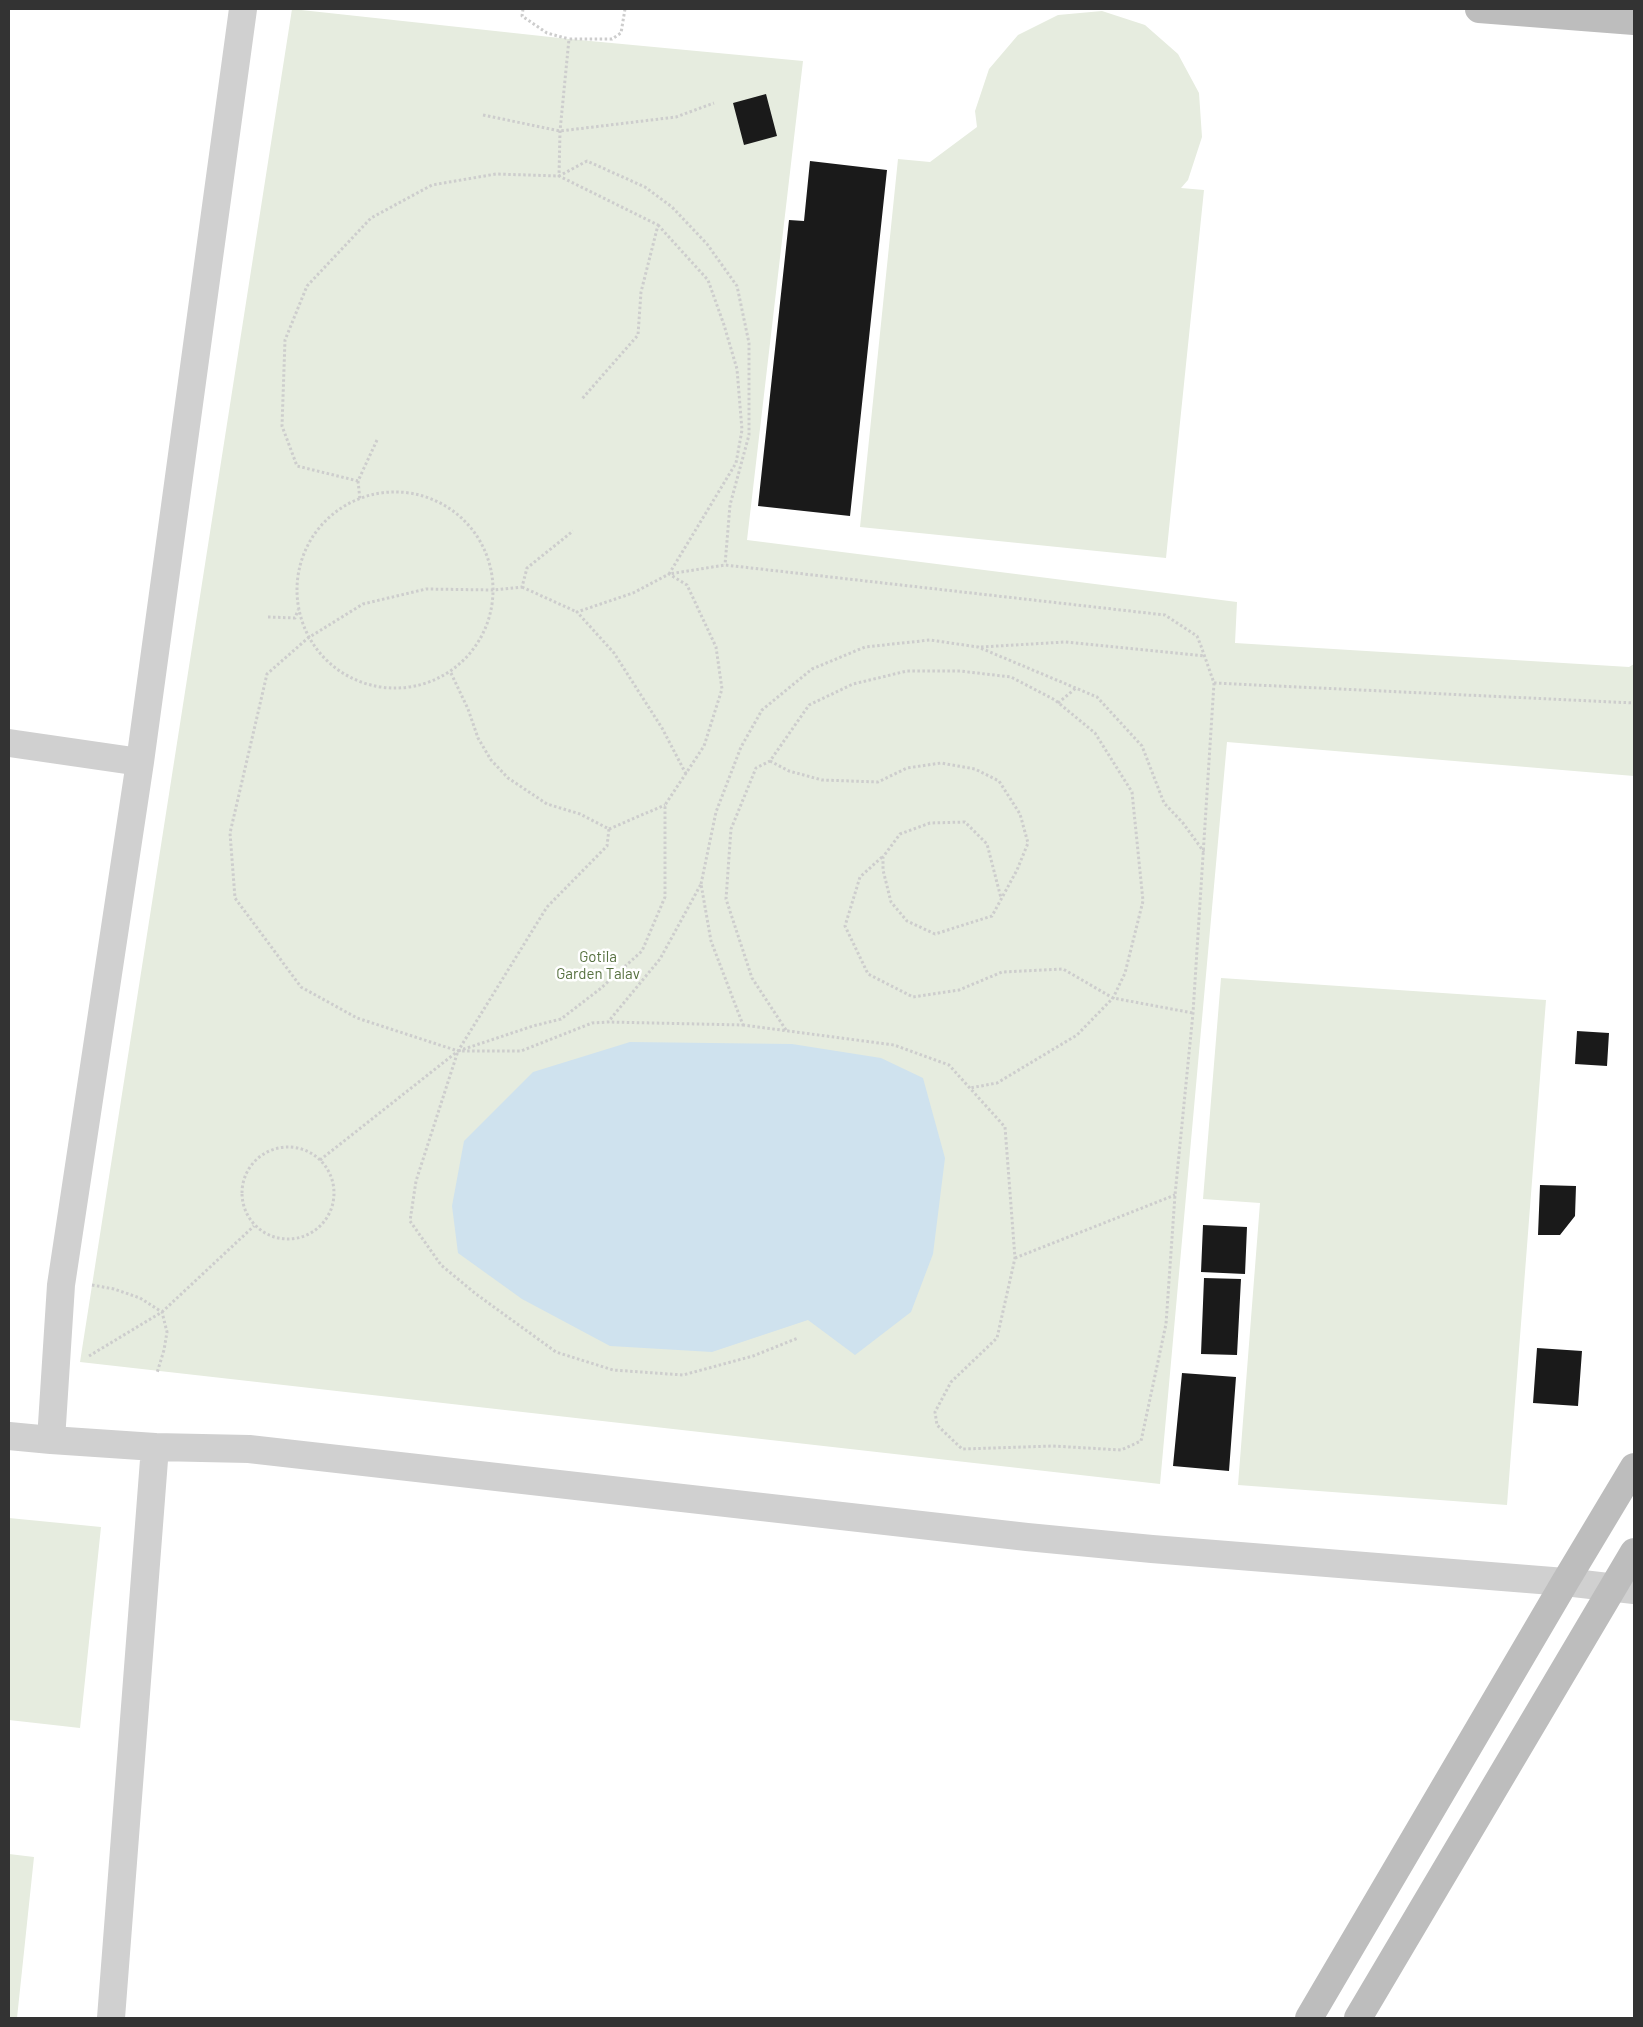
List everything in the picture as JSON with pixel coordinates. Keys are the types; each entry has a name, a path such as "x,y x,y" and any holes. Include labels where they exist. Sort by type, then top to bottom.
{"main road":[{"path":"1480,9 1634,21"},
{"path":"1309,2018 1634,1467"},
{"path":"1358,2018 1624,1589 1634,1552"}],"street":[{"path":"51,1440 61,1285 140,762 243,9"},
{"path":"9,743 140,762"},
{"path":"9,1436 155,1447 249,1449 1152,1550 1565,1582 1624,1589"},
{"path":"111,2018 155,1447"}],"path":[{"path":"522,9 522,16 547,33 569,39 612,39 620,33 625,9"},
{"path":"559,176 560,131 569,39"},
{"path":"483,115 560,131 676,117 714,103"},
{"path":"559,176 587,161 645,187 672,207 707,244 737,286 749,343 749,436 730,505 725,565"},
{"path":"358,482 297,466 282,426 286,340 307,286 371,218 432,185 496,174 559,176 658,225 708,280 737,369 742,430 736,463 669,574"},
{"path":"581,400 638,335 641,292 658,225"},
{"path":"360,500 358,482 377,440"},
{"path":"377,493 415,493 451,508 479,535 493,571 493,590 489,618 478,645 451,673 415,687 376,687 340,673 308,638 298,610 296,566 313,535 341,508 360,500 377,493"},
{"path":"522,587 527,568 572,531"},
{"path":"577,612 632,593 669,574 725,565 1165,615 1197,636 1214,683 1204,853 1164,1334 1141,1441 1121,1450 1053,1446 962,1449 936,1425 936,1412 951,1382 997,1338 1015,1258 1005,1127 949,1065 894,1045 743,1025 608,1022 592,1024 521,1051 458,1051 357,1018 301,988 235,898 230,833 268,674 308,638 363,604 426,589 493,590 522,587 577,612 614,652 662,728 686,774"},
{"path":"608,829 665,805 704,746 722,689 716,647 687,585 669,574"},
{"path":"268,617 295,618 298,610"},
{"path":"608,1022 660,959 701,884 716,812 741,747 762,710 812,669 865,647 930,640 978,647 1065,642 1205,656"},
{"path":"978,647 1097,697 1142,746 1164,803 1183,823 1204,853"},
{"path":"786,1030 752,978 726,899 731,829 756,768 770,761 809,705 853,684 907,671 960,671 1011,677 1058,703 1095,733 1132,792 1143,901 1125,973 1113,998 1077,1035 997,1083 970,1088"},
{"path":"451,673 468,708 478,738 491,760 508,778 547,804 580,814 608,829"},
{"path":"1214,683 1634,704"},
{"path":"1058,703 1076,688"},
{"path":"770,761 789,771 822,780 878,782 906,768 941,763 975,769 999,781 1020,814 1028,843 1017,870 992,916 936,934 906,921 891,902 882,870 882,856"},
{"path":"320,1160 458,1051 533,1026 561,1019 600,989 642,951 665,897 665,805"},
{"path":"1001,898 987,844 965,822 930,823 900,834 882,856 860,877 845,926 868,974 912,997 960,990 1002,972 1063,969 1113,998 1192,1013"},
{"path":"608,829 608,846 547,907 458,1051 416,1182 410,1221 441,1265 476,1294 556,1352 614,1370 683,1375 753,1356 798,1338"},
{"path":"701,884 711,942 743,1025"},
{"path":"287,1147 304,1150 320,1160 331,1174 335,1192 331,1210 322,1225 307,1235 289,1239 272,1236 254,1226 246,1212 242,1194 245,1177 254,1161 269,1151 287,1147"},
{"path":"1015,1258 1175,1195"},
{"path":"88,1357 162,1312 254,1226"},
{"path":"92,1285 114,1289 140,1298 162,1312 167,1332 157,1372"}],"green space":[{"name":"Gotila Garden Talav","path":"292,9 569,39 803,61 747,540 1237,602 1235,643 1629,667 1634,664 1634,776 1227,742 1160,1484 80,1362"},
{"path":"1102,11 1145,25 1178,54 1199,93 1202,137 1188,180 1181,188 1204,190 1166,558 860,527 898,159 930,162 977,127 975,111 989,69 1018,35 1058,15"},
{"path":"1221,978 1546,1000 1507,1505 1238,1485 1260,1203 1203,1199"},
{"path":"9,1518 101,1527 80,1728 9,1720"},
{"path":"9,1854 34,1857 17,2018 9,2018"}],"water":[{"path":"630,1042 792,1044 881,1058 923,1078 945,1158 933,1254 911,1312 855,1355 808,1320 712,1352 610,1346 522,1299 458,1253 452,1206 464,1141 533,1072"}],"building":[{"path":"766,94 777,136 744,145 733,103"},
{"path":"810,161 887,170 850,516 758,506 789,220 804,221"},
{"path":"1577,1031 1609,1033 1607,1066 1575,1064"},
{"path":"1540,1185 1576,1186 1575,1216 1560,1235 1538,1235"},
{"path":"1203,1225 1247,1227 1245,1274 1201,1272"},
{"path":"1204,1278 1241,1279 1237,1355 1201,1354"},
{"path":"1537,1348 1582,1351 1578,1406 1533,1403"},
{"path":"1182,1373 1236,1377 1229,1471 1173,1466"}]}
